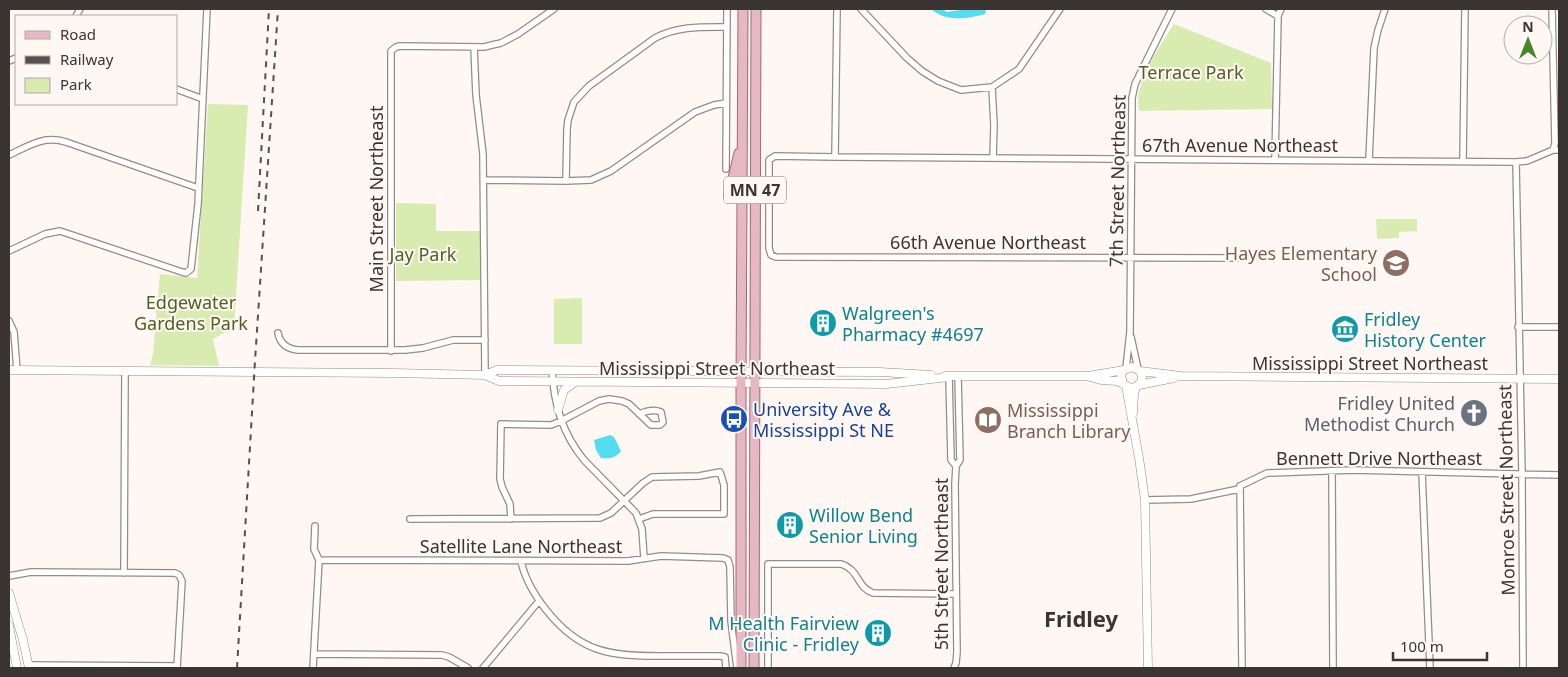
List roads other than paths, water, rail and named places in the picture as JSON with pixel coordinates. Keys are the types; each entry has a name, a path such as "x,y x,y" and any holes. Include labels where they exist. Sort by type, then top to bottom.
{"main road":[{"name":"MN 47","path":"741,668 743,9"},
{"name":"MN 47","path":"754,668 756,9"},
{"path":"729,195 742,139"}],"street":[{"path":"9,251 46,234 60,232 182,272 189,272 192,265 198,188 208,9"},
{"path":"484,375 484,180 476,95 474,47 501,43 518,34 554,9"},
{"path":"726,170 727,9"},
{"path":"835,157 837,9"},
{"path":"861,9 922,71 938,82 961,90 992,87 1019,69 1060,9"},
{"name":"7th Street Northeast","path":"1125,369 1130,332 1130,109 1135,84 1172,9"},
{"path":"1266,9 1278,16"},
{"path":"1274,160 1278,16 1281,9"},
{"path":"1369,160 1374,48 1380,21 1386,9"},
{"path":"1463,160 1465,9"},
{"path":"1552,9 1556,150"},
{"path":"566,181 568,120 574,102 589,86 664,33 683,28 727,27"},
{"name":"Main Street Northeast","path":"391,351 391,55 393,49 400,46 474,47"},
{"path":"992,87 993,158"},
{"path":"178,90 203,99"},
{"path":"484,180 591,180 601,176 695,112 726,103"},
{"path":"9,155 40,141 53,139 198,188"},
{"name":"67th Avenue Northeast","path":"771,255 769,248 769,160 775,156 1463,160 1516,162 1527,161 1556,150"},
{"name":"Monroe Street Northeast","path":"1516,162 1522,474 1523,668"},
{"name":"66th Avenue Northeast","path":"771,255 776,257 1236,258"},
{"path":"9,321 14,332 13,370"},
{"path":"1518,327 1559,327"},
{"name":"7th Street Northeast","path":"1130,332 1139,370"},
{"path":"278,333 285,346 298,350 414,350 453,340 485,340"},
{"path":"1132,420 1134,393 1142,380 1139,370 1132,367 1125,369 1121,375 1143,478 1148,668"},
{"name":"Mississippi Street Northeast","path":"484,375 497,370 741,370 880,372 949,376 1088,376 1125,369"},
{"name":"Mississippi Street Northeast","path":"13,370 393,373 484,375 499,381 754,384 886,384 949,376"},
{"path":"552,370 561,421 576,450 636,513 642,529 644,558"},
{"name":"Mississippi Street Northeast","path":"1139,370 1181,376 1559,379"},
{"path":"124,573 125,371"},
{"name":"5th Street Northeast","path":"949,376 951,460 956,466"},
{"name":"5th Street Northeast","path":"957,666 956,466 960,460 958,376"},
{"name":"Mississippi Street Northeast","path":"1088,376 1100,380 1117,381 1124,385"},
{"name":"Mississippi Street Northeast","path":"1138,386 1181,376"},
{"path":"558,410 564,390 576,382"},
{"path":"1124,385 1131,388 1138,386"},
{"path":"511,519 510,504 500,479 501,424 551,425 604,398 629,404 639,414"},
{"path":"1332,471 1333,668"},
{"name":"Bennett Drive Northeast","path":"1145,500 1191,499 1239,489 1240,486 1267,473 1332,471 1559,475"},
{"path":"410,519 600,518 611,513 652,477 699,476 720,472 724,485 724,514 653,514 639,519"},
{"path":"1422,472 1430,668"},
{"path":"1240,486 1242,668"},
{"path":"313,668 319,560 314,549 315,526"},
{"name":"Satellite Lane Northeast","path":"319,560 628,561 661,556 723,558 728,560 730,567 730,614 737,668"},
{"path":"521,560 524,575 539,601 566,632 589,646 603,652 630,656 720,656 726,657 726,668"},
{"path":"768,668 768,564 841,564 855,572 862,586 873,593 956,594"},
{"path":"9,576 31,572 175,573 179,575 182,581 177,667 28,666 23,640 9,593"},
{"path":"483,668 539,601"},
{"path":"9,628 17,668"},
{"path":"314,654 442,655 468,668"}],"water":[{"path":"931,9 942,9 947,12 986,9 985,14 950,18"},
{"path":"610,435 614,437 621,451 612,457 601,458 596,450 594,440"}],"railway":[{"path":"258,211 269,9"},
{"path":"237,668 278,9"}],"place":[{"name":"Hayes Elementary School","path":"1396,263"},
{"name":"Walgreen's Pharmacy #4697","path":"823,323"},
{"name":"Fridley History Center","path":"1345,329"},
{"name":"Fridley United Methodist Church","path":"1474,413"},
{"name":"University Ave & Mississippi St NE","path":"734,419"},
{"name":"Mississippi Branch Library","path":"988,420"},
{"name":"Willow Bend Senior Living","path":"790,525"},
{"name":"M Health Fairview Clinic - Fridley","path":"878,633"}],"district":[{"name":"Fridley","path":"1081,618"}],"park label":[{"name":"Terrace Park","path":"1191,72"},
{"name":"Jay Park","path":"423,254"},
{"name":"Edgewater Gardens Park","path":"191,312"}]}
